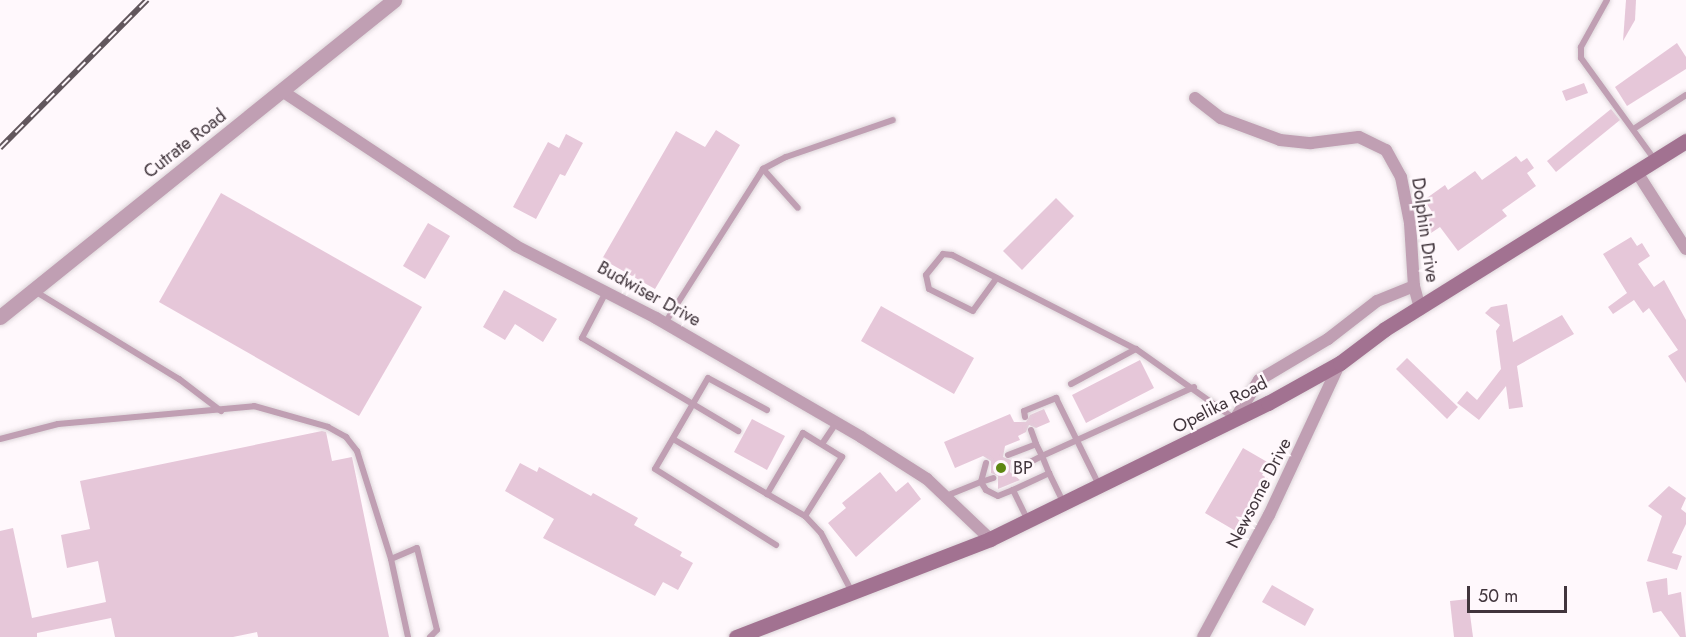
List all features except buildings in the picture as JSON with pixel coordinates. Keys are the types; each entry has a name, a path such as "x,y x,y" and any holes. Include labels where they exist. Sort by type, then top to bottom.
{"main road":[{"name":"Opelika Road","path":"736,637 854,594 990,538 1235,419 1340,363 1420,309 1638,174 1686,141"}],"street":[{"name":"Cutrate Road","path":"0,317 394,0"},
{"name":"Budwiser Drive","path":"282,91 459,211 516,246 607,291 837,423 927,480 990,538"},
{"name":"Dolphin Drive","path":"1195,98 1221,118 1280,140 1311,143 1359,137 1386,150 1401,177 1410,223 1414,286 1420,309"},
{"path":"1638,174 1686,249"},
{"path":"1235,419 1259,380 1328,339 1377,301 1414,286"},
{"name":"Newsome Drive","path":"1203,637 1269,515 1340,363"}],"lane":[{"path":"1606,0 1581,47 1581,58 1635,128 1656,162"},
{"path":"1635,128 1686,95"},
{"path":"665,323 763,169 786,157 893,120"},
{"path":"763,169 798,208"},
{"path":"996,279 973,311 929,289 926,275 943,254 952,255 1136,350 1194,387 1235,419"},
{"path":"33,290 179,379 221,411"},
{"path":"607,291 582,338 691,407 738,431"},
{"path":"1071,384 1136,350"},
{"path":"767,410 708,378 655,469 776,545"},
{"path":"1015,470 1194,387"},
{"path":"1025,417 1024,411 1056,398 1100,486"},
{"path":"0,439 58,424 221,411 254,406 328,427 346,437 357,451 391,559 408,637"},
{"path":"822,444 837,423"},
{"path":"1031,430 1064,504"},
{"path":"767,494 803,433 842,457 806,516"},
{"path":"673,439 806,516 821,533 854,594"},
{"path":"1008,454 1036,444"},
{"path":"981,482 987,464"},
{"path":"981,482 986,490 998,496 1049,472"},
{"path":"946,496 993,478"},
{"path":"1012,490 1028,521"},
{"path":"391,559 417,548 437,630 430,637"}],"railway":[{"path":"0,148 147,0"}],"place":[{"name":"BP","path":"1001,468"}]}
